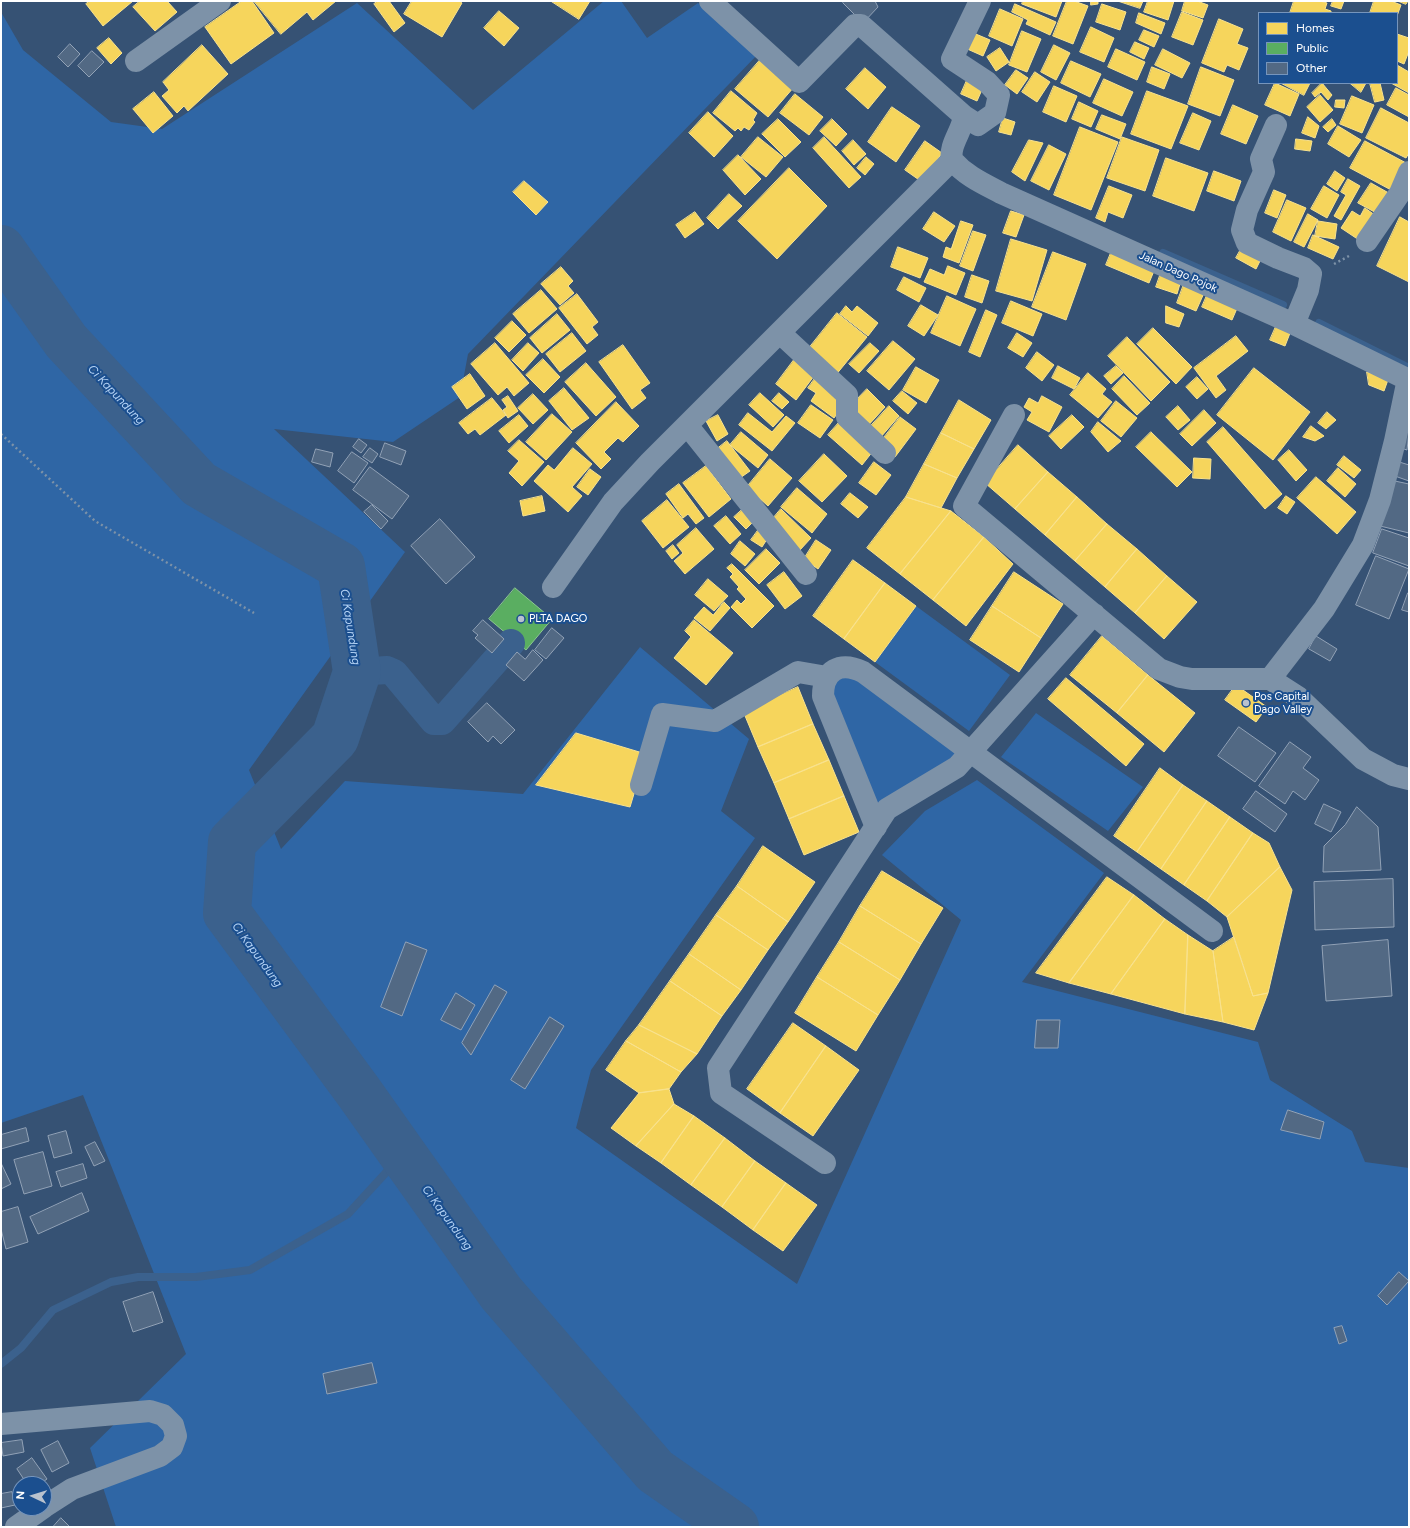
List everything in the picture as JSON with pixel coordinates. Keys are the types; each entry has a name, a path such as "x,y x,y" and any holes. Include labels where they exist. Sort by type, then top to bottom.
{"street":[{"path":"136,61 220,1"},
{"path":"710,1 799,82 855,25 861,25 963,121 978,125 996,113 999,95 987,82 952,59 980,1"},
{"path":"552,587 614,502 780,333 951,155 963,121"},
{"path":"1276,125 1261,159 1264,172 1247,210 1242,230 1247,243 1278,258 1304,268 1311,274 1308,290 1294,324"},
{"name":"Jalan Dago Pojok","path":"951,155 962,171 971,178 1001,193 1294,324 1408,380"},
{"path":"1367,241 1404,196 1409,172"},
{"path":"780,333 847,395 847,416 885,453"},
{"path":"1270,679 1324,609 1363,545 1380,500 1395,442 1408,380"},
{"path":"1014,415 964,506 1159,669 1170,674 1192,679 1270,679 1298,697 1363,759 1393,775 1409,779"},
{"path":"687,426 806,574"},
{"path":"825,1163 721,1093 718,1068 887,809 956,767 1094,614"},
{"path":"876,827 823,696 823,686 827,677 834,670 843,667 853,667 863,672 972,751 1212,931"},
{"path":"641,785 662,714 715,721 798,672 827,677"},
{"path":"1,1424 150,1411 164,1415 173,1425 176,1436 172,1448 160,1456 72,1489 52,1503"},
{"path":"16,1527 32,1516"}],"path":[{"path":"1311,274 1347,258 1367,241"},
{"path":"1,434 95,521 254,612"}],"shaded area":[{"path":"604,1 621,1 647,38 698,3 759,53 468,354 460,397 393,442 274,429 405,552 249,770 281,849 345,781 523,794 640,647 749,739 721,811 755,838 591,1070 576,1128 797,1284 961,920 882,855 925,811 977,780 1104,873 1022,982 1258,1042 1270,1080 1352,1131 1365,1162 1409,1168 1409,1527 116,1527 90,1448 186,1354 83,1095 1,1123 1,12 23,50 111,122 162,129 357,3 473,110"},
{"path":"916,606 1010,675 969,731 875,662"},
{"path":"844,671 966,752 877,818 827,687"},
{"path":"1036,713 1143,787 1108,831 1001,757"}],"building: Homes":[{"path":"90,1 133,1 103,26 86,4"},
{"path":"140,1 167,1 177,12 155,31 133,7"},
{"path":"242,1 252,1 274,33 231,64 205,27"},
{"path":"254,1 336,1 313,20 307,12 281,34"},
{"path":"378,1 389,1 405,23 394,32 374,4"},
{"path":"412,1 459,1 462,3 442,37 404,14"},
{"path":"551,1 590,1 579,19"},
{"path":"1023,1 1062,1 1056,17 1022,4"},
{"path":"1067,1 1074,1 1088,6 1073,44 1053,36"},
{"path":"1091,1 1098,1 1098,4 1091,5"},
{"path":"1118,1 1143,1 1140,8"},
{"path":"1148,1 1174,1 1168,20 1144,12"},
{"path":"1185,1 1197,1 1208,5 1203,18 1182,11"},
{"path":"1294,1 1320,1 1327,3 1325,9 1331,11 1331,12 1290,12"},
{"path":"1333,1 1344,1 1341,9 1331,6"},
{"path":"1374,1 1391,1 1401,5 1398,13 1398,12 1370,12"},
{"path":"1398,1 1408,1 1406,4"},
{"path":"1015,4 1056,22 1050,35 1026,24 1028,20 1012,12"},
{"path":"1102,4 1126,12 1120,30 1096,22"},
{"path":"1000,9 1023,19 1012,46 989,36"},
{"path":"499,11 519,28 504,46 484,28"},
{"path":"1182,12 1203,20 1193,45 1172,37"},
{"path":"1139,13 1165,23 1161,34 1136,23"},
{"path":"1219,19 1243,29 1237,44 1248,48 1239,70 1227,65 1224,72 1202,63"},
{"path":"1091,27 1114,38 1104,62 1080,52"},
{"path":"1144,30 1159,36 1154,47 1139,40"},
{"path":"1022,31 1041,39 1027,72 1009,65"},
{"path":"971,32 990,40 983,56 965,48"},
{"path":"1398,34 1409,38 1409,51 1404,64 1398,61"},
{"path":"109,38 122,53 111,64 97,48"},
{"path":"1135,42 1149,48 1144,59 1130,52"},
{"path":"202,45 228,74 188,111 184,106 177,113 162,96 169,90 163,82"},
{"path":"1054,45 1070,53 1056,80 1041,72"},
{"path":"1000,48 1009,62 996,71 987,57"},
{"path":"1116,49 1145,62 1137,80 1108,67"},
{"path":"1163,49 1190,63 1182,78 1155,65"},
{"path":"761,59 794,87 768,117 735,89"},
{"path":"1071,61 1101,74 1090,97 1061,83"},
{"path":"1398,66 1409,72 1409,93 1393,84 1398,84"},
{"path":"1152,67 1170,74 1164,89 1147,82"},
{"path":"1201,67 1234,80 1220,116 1188,104"},
{"path":"865,68 886,87 868,109 846,89"},
{"path":"1016,70 1028,78 1017,94 1005,85"},
{"path":"1035,72 1050,82 1037,102 1022,92"},
{"path":"968,78 984,85 977,101 961,94"},
{"path":"1104,79 1133,92 1122,116 1093,103"},
{"path":"1275,84 1299,94 1290,116 1265,105"},
{"path":"1283,84 1310,84 1304,95"},
{"path":"1323,84 1332,95 1328,100 1321,92 1315,97 1312,93"},
{"path":"1351,84 1365,84 1361,92"},
{"path":"1370,84 1380,84 1384,100 1375,102"},
{"path":"1054,86 1077,96 1066,122 1043,112"},
{"path":"1396,88 1409,95 1409,117 1387,105"},
{"path":"731,91 757,113 753,120 755,122 749,130 744,127 741,131 738,128 735,131 713,113"},
{"path":"1147,91 1188,106 1171,149 1131,134"},
{"path":"154,92 173,116 153,133 133,109"},
{"path":"795,94 823,117 809,135 780,113"},
{"path":"1320,95 1333,110 1320,122 1307,107"},
{"path":"1352,96 1374,105 1362,133 1340,124"},
{"path":"1336,100 1345,100 1344,108 1335,107"},
{"path":"1079,102 1098,111 1091,127 1072,119"},
{"path":"1233,105 1258,116 1246,144 1221,134"},
{"path":"892,107 920,126 896,162 868,142"},
{"path":"1381,108 1409,123 1409,153 1406,158 1366,138"},
{"path":"708,112 733,136 714,157 689,133"},
{"path":"1193,113 1211,121 1199,150 1180,143"},
{"path":"1102,115 1126,124 1120,139 1096,129"},
{"path":"1308,117 1319,126 1315,138 1302,133"},
{"path":"1003,118 1015,122 1011,135 999,132"},
{"path":"778,119 801,142 785,157 762,134"},
{"path":"832,119 847,134 836,146 820,131"},
{"path":"1332,119 1336,125 1328,132 1323,127"},
{"path":"1338,126 1361,140 1349,157 1328,144"},
{"path":"1080,127 1118,142 1091,210 1054,195"},
{"path":"758,137 783,157 766,177 741,157"},
{"path":"824,137 861,177 849,188 813,148"},
{"path":"1122,137 1159,150 1145,191 1107,178"},
{"path":"1296,139 1312,141 1310,151 1295,149"},
{"path":"853,140 866,154 854,165 842,151"},
{"path":"1029,140 1043,143 1025,181 1012,172"},
{"path":"925,141 942,153 922,182 905,170"},
{"path":"1365,141 1408,164 1393,191 1350,168"},
{"path":"1049,145 1066,154 1049,190 1031,181"},
{"path":"738,155 761,179 745,195 723,170"},
{"path":"866,157 874,164 865,175 857,168"},
{"path":"1166,158 1208,173 1194,211 1153,196"},
{"path":"789,168 827,206 777,259 738,221"},
{"path":"1214,171 1241,181 1234,201 1207,191"},
{"path":"1335,171 1345,178 1337,191 1327,184"},
{"path":"1348,179 1360,186 1341,220 1334,216 1346,195 1341,192"},
{"path":"524,181 548,202 536,215 513,192"},
{"path":"1371,183 1394,196 1382,216 1358,203"},
{"path":"1109,186 1132,195 1123,218 1108,212 1105,222 1096,218"},
{"path":"1324,186 1339,195 1327,218 1311,209"},
{"path":"1274,190 1286,195 1277,218 1265,213"},
{"path":"729,194 742,206 718,229 707,218"},
{"path":"1287,200 1306,208 1291,241 1273,232"},
{"path":"1365,208 1379,218 1362,242 1341,228 1352,211 1360,216"},
{"path":"1011,211 1024,215 1016,237 1003,233"},
{"path":"695,212 704,224 685,238 676,225"},
{"path":"934,212 955,226 944,242 923,229"},
{"path":"1308,214 1318,220 1304,247 1294,242"},
{"path":"1400,217 1409,222 1409,282 1377,266"},
{"path":"961,221 973,225 959,263 943,257 946,247 951,249"},
{"path":"1318,221 1337,224 1335,239 1315,236"},
{"path":"973,231 986,235 973,271 960,266"},
{"path":"1313,235 1339,247 1333,259 1308,248"},
{"path":"1011,239 1047,250 1032,301 996,291"},
{"path":"1244,244 1263,255 1256,269 1236,258"},
{"path":"898,247 928,258 920,278 891,267"},
{"path":"1113,248 1156,266 1149,283 1106,265"},
{"path":"1053,252 1086,264 1066,320 1032,307"},
{"path":"948,266 965,273 956,295 924,282 930,269 944,275"},
{"path":"561,267 573,281 568,286 574,293 560,305 541,284"},
{"path":"1162,270 1182,277 1177,294 1156,287"},
{"path":"972,275 989,281 982,303 965,297"},
{"path":"904,277 926,288 919,302 897,290"},
{"path":"1184,284 1204,293 1196,311 1177,303"},
{"path":"541,290 557,309 529,333 513,314"},
{"path":"1208,293 1238,306 1232,320 1202,307"},
{"path":"577,294 598,322 592,327 598,335 587,344 559,308"},
{"path":"947,296 976,309 960,346 931,333"},
{"path":"1011,301 1042,314 1033,336 1002,323"},
{"path":"921,305 938,315 924,336 908,326"},
{"path":"846,306 852,312 857,306 878,323 868,336 840,314"},
{"path":"1166,306 1184,314 1179,327 1166,323"},
{"path":"986,310 997,315 980,357 969,352"},
{"path":"837,313 867,337 835,376 806,352"},
{"path":"557,314 570,330 542,353 530,338"},
{"path":"512,321 526,335 509,352 495,338"},
{"path":"1278,322 1292,328 1285,346 1270,340"},
{"path":"1153,328 1192,367 1176,384 1137,344"},
{"path":"572,333 586,351 560,372 546,354"},
{"path":"1017,333 1032,343 1023,357 1008,348"},
{"path":"1236,336 1248,351 1216,376 1226,390 1216,398 1194,368"},
{"path":"1127,337 1170,382 1151,401 1108,356"},
{"path":"893,341 915,359 889,390 867,371"},
{"path":"495,343 529,383 514,396 507,387 498,395 471,364"},
{"path":"528,343 539,353 523,371 512,360"},
{"path":"870,343 879,351 859,373 849,364"},
{"path":"623,345 650,383 640,390 646,398 632,409 599,362"},
{"path":"1037,352 1054,365 1042,381 1026,368"},
{"path":"797,356 817,372 796,400 776,384"},
{"path":"543,359 560,377 544,393 526,375"},
{"path":"586,363 616,397 596,416 565,382"},
{"path":"1058,366 1080,378 1074,389 1052,378"},
{"path":"1116,366 1123,373 1111,384 1104,376"},
{"path":"916,367 939,380 926,403 903,390"},
{"path":"1254,368 1310,412 1273,460 1217,415"},
{"path":"1367,372 1389,377 1384,391 1369,385"},
{"path":"1088,373 1106,389 1102,394 1112,402 1098,418 1070,395"},
{"path":"470,374 485,396 467,409 452,387"},
{"path":"1124,376 1150,403 1137,415 1112,389"},
{"path":"816,377 847,400 834,418 811,401 816,393 808,388"},
{"path":"1197,377 1208,389 1197,399 1186,387"},
{"path":"564,388 589,418 572,430 549,401"},
{"path":"867,389 885,407 865,429 846,411"},
{"path":"902,391 917,403 908,414 893,401"},
{"path":"760,393 784,415 773,427 749,405"},
{"path":"779,393 789,402 782,409 772,401"},
{"path":"533,394 548,410 533,424 518,408"},
{"path":"508,396 518,411 508,418 503,410 507,407 502,400"},
{"path":"1042,396 1062,407 1049,432 1027,420 1032,412 1024,407 1029,398 1038,403"},
{"path":"492,398 506,415 480,435 475,429 468,434 459,423"},
{"path":"959,400 991,420 974,449 941,433"},
{"path":"1116,401 1137,418 1121,437 1101,421"},
{"path":"616,402 639,426 623,442 618,438 604,452 611,459 601,469 576,443"},
{"path":"811,405 833,420 820,438 798,423"},
{"path":"889,406 899,416 880,438 869,428"},
{"path":"1178,406 1190,420 1178,430 1166,417"},
{"path":"1204,410 1216,423 1192,446 1180,434"},
{"path":"1327,412 1336,420 1326,429 1318,423"},
{"path":"748,413 772,432 786,416 795,423 772,451 739,425"},
{"path":"552,414 572,432 546,460 526,442"},
{"path":"519,415 528,426 509,443 499,431"},
{"path":"718,415 728,434 717,441 706,421"},
{"path":"1072,415 1084,427 1061,449 1049,436"},
{"path":"900,417 916,429 895,457 879,444"},
{"path":"843,418 877,446 862,465 828,435"},
{"path":"1098,422 1121,441 1108,452 1091,432"},
{"path":"1311,426 1324,436 1315,441 1303,437"},
{"path":"1223,427 1282,494 1265,509 1207,442"},
{"path":"741,432 768,455 758,468 730,445"},
{"path":"1151,432 1192,472 1177,487 1136,447"},
{"path":"941,433 974,449 957,478 924,464"},
{"path":"519,440 544,462 522,486 509,473 519,461 508,451"},
{"path":"727,441 750,471 740,478 717,449"},
{"path":"1018,445 1048,472 1015,509 985,483"},
{"path":"573,448 592,464 572,487 582,496 568,512 534,481 548,465 554,470"},
{"path":"1289,450 1307,470 1296,481 1278,460"},
{"path":"824,454 847,476 822,502 799,481"},
{"path":"1344,456 1361,470 1354,478 1337,465"},
{"path":"1194,458 1211,459 1210,479 1193,478"},
{"path":"770,459 792,478 768,506 747,487"},
{"path":"874,462 891,475 876,495 859,483"},
{"path":"924,464 957,478 941,508 906,497"},
{"path":"706,466 731,499 709,517 683,483"},
{"path":"1338,468 1356,484 1345,497 1327,481"},
{"path":"590,469 601,477 588,495 577,487"},
{"path":"1048,472 1077,497 1045,535 1015,509"},
{"path":"1316,477 1356,512 1337,534 1297,498"},
{"path":"679,484 704,518 696,524 688,514 683,518 666,494"},
{"path":"797,488 827,514 812,533 781,507"},
{"path":"850,493 868,507 858,518 841,504"},
{"path":"542,496 545,511 523,516 520,501"},
{"path":"1286,496 1295,502 1287,514 1278,508"},
{"path":"906,497 951,511 900,574 867,548"},
{"path":"1077,497 1107,524 1075,561 1045,535"},
{"path":"667,500 689,527 663,548 642,521"},
{"path":"743,509 754,521 746,529 734,517"},
{"path":"781,509 811,538 800,550 770,522"},
{"path":"951,511 984,537 933,600 900,574"},
{"path":"726,516 741,534 730,544 714,526"},
{"path":"1107,524 1137,549 1105,587 1075,561"},
{"path":"696,528 714,549 685,574 674,561 683,553 677,545"},
{"path":"759,529 769,536 762,547 751,540"},
{"path":"984,537 1013,564 966,626 933,600"},
{"path":"816,540 831,550 818,569 804,559"},
{"path":"740,541 755,554 745,566 731,554"},
{"path":"673,545 679,553 672,559 666,551"},
{"path":"766,549 780,563 759,584 745,570"},
{"path":"1137,549 1167,576 1135,613 1105,587"},
{"path":"853,560 885,583 844,639 813,616"},
{"path":"732,564 774,606 752,628 731,607 737,600 741,604 746,599 737,589 739,587 730,577 733,574 727,568"},
{"path":"784,572 802,596 785,609 767,585"},
{"path":"1014,572 1063,604 1041,638 992,606"},
{"path":"1167,576 1197,602 1164,639 1135,613"},
{"path":"708,579 728,596 714,611 695,595"},
{"path":"885,583 916,606 875,662 844,639"},
{"path":"724,602 730,608 710,631 694,618 704,607 713,615"},
{"path":"992,606 1041,638 1019,672 970,640"},
{"path":"694,620 733,653 706,685 674,658 691,637 685,631"},
{"path":"1102,636 1148,675 1117,713 1070,675"},
{"path":"1148,675 1195,713 1164,752 1117,713"},
{"path":"1066,678 1144,744 1126,766 1048,699"},
{"name":"Pos Capital Dago Valley","path":"1236,685 1267,707 1256,722 1225,700"},
{"path":"798,687 813,724 758,747 743,711"},
{"path":"813,724 829,760 774,783 758,747"},
{"path":"576,733 646,754 630,807 536,785"},
{"path":"829,760 844,796 789,819 774,783"},
{"path":"1160,768 1183,785 1137,852 1114,836"},
{"path":"1183,785 1207,801 1161,869 1137,852"},
{"path":"844,796 859,832 804,855 789,819"},
{"path":"1207,801 1230,817 1184,885 1161,869"},
{"path":"1230,817 1253,833 1207,901 1184,885"},
{"path":"1253,833 1269,843 1280,867 1227,917 1207,901"},
{"path":"763,846 815,882 788,922 737,886"},
{"path":"1280,867 1292,890 1268,993 1253,996 1227,917"},
{"path":"882,871 943,908 921,944 860,906"},
{"path":"1107,877 1134,895 1069,983 1036,973"},
{"path":"737,886 788,922 768,950 716,915"},
{"path":"1134,895 1165,919 1111,994 1069,983"},
{"path":"860,906 921,944 900,980 839,942"},
{"path":"716,915 768,950 741,990 689,954"},
{"path":"1165,919 1188,935 1185,1014 1111,994"},
{"path":"1188,935 1213,951 1223,1022 1185,1014"},
{"path":"1234,937 1253,996 1268,993 1254,1030 1223,1022 1213,951"},
{"path":"839,942 900,980 878,1015 817,977"},
{"path":"689,954 741,990 722,1016 670,981"},
{"path":"817,977 878,1015 856,1051 795,1013"},
{"path":"670,981 722,1016 697,1054 639,1025"},
{"path":"793,1023 826,1046 780,1113 747,1089"},
{"path":"639,1025 697,1054 681,1072 626,1041"},
{"path":"626,1041 681,1072 669,1089 639,1093 606,1070"},
{"path":"826,1046 859,1070 813,1136 780,1113"},
{"path":"669,1089 674,1104 636,1146 611,1128 639,1093"},
{"path":"674,1104 694,1116 661,1163 636,1146"},
{"path":"694,1116 725,1138 691,1185 661,1163"},
{"path":"725,1138 755,1161 722,1207 691,1185"},
{"path":"755,1161 786,1183 753,1230 722,1207"},
{"path":"786,1183 817,1205 783,1251 753,1230"}],"building: Public":[{"name":"PLTA DAGO","path":"515,588 552,619 526,650 489,619"}],"building: Other":[{"path":"844,1 875,1 878,7 863,23 843,3"},
{"path":"70,44 80,54 68,67 58,57"},
{"path":"92,51 104,62 89,77 78,66"},
{"path":"1402,431 1409,432 1407,450 1398,447"},
{"path":"359,439 367,445 361,453 353,447"},
{"path":"385,443 406,451 401,465 380,457"},
{"path":"370,448 378,454 372,463 363,457"},
{"path":"316,449 333,453 330,467 312,462"},
{"path":"352,452 368,463 354,483 338,471"},
{"path":"1396,461 1409,465 1409,481 1392,475"},
{"path":"370,467 409,496 392,519 353,490"},
{"path":"1390,480 1409,484 1409,533 1380,526"},
{"path":"372,505 388,521 381,529 364,512"},
{"path":"440,519 475,557 446,584 411,546"},
{"path":"1382,529 1409,538 1409,566 1373,553"},
{"path":"1376,556 1409,569 1389,619 1356,605"},
{"path":"1409,593 1409,612 1402,610"},
{"path":"483,620 504,639 492,653 475,638 478,635 473,631"},
{"path":"552,628 564,638 546,659 535,650"},
{"path":"1316,636 1337,649 1330,661 1309,649"},
{"path":"533,650 543,660 524,681 506,665 517,652 525,659"},
{"path":"487,703 515,730 501,744 493,736 488,742 468,722"},
{"path":"1239,727 1276,753 1255,782 1218,756"},
{"path":"1290,742 1311,757 1303,768 1319,780 1305,800 1293,791 1285,804 1259,786"},
{"path":"1256,791 1287,814 1275,832 1243,809"},
{"path":"1324,804 1341,812 1331,832 1315,824"},
{"path":"1357,807 1378,827 1381,870 1323,872 1324,846 1345,825"},
{"path":"1393,879 1394,927 1315,930 1314,882"},
{"path":"1388,940 1392,996 1326,1001 1322,946"},
{"path":"406,942 427,950 402,1016 381,1007"},
{"path":"495,985 507,992 471,1055 462,1043"},
{"path":"456,993 475,1005 461,1030 441,1020"},
{"path":"550,1017 564,1026 525,1089 511,1080"},
{"path":"1037,1020 1060,1020 1058,1048 1035,1048"},
{"path":"1288,1110 1324,1122 1320,1139 1281,1130"},
{"path":"26,1128 29,1141 1,1149 1,1135"},
{"path":"66,1131 72,1153 54,1158 48,1136"},
{"path":"95,1142 105,1161 94,1166 85,1147"},
{"path":"43,1152 52,1186 24,1194 14,1160"},
{"path":"1,1163 11,1184 1,1189"},
{"path":"83,1164 87,1178 61,1187 56,1172"},
{"path":"82,1193 89,1211 38,1234 30,1217"},
{"path":"18,1207 28,1242 6,1249 1,1229 1,1212"},
{"path":"1399,1272 1409,1281 1387,1305 1378,1296"},
{"path":"153,1292 163,1322 133,1332 123,1302"},
{"path":"1342,1326 1347,1341 1339,1344 1334,1328"},
{"path":"372,1363 377,1383 327,1394 323,1374"},
{"path":"22,1440 24,1452 3,1456 1,1443"},
{"path":"58,1441 69,1463 52,1472 41,1450"},
{"path":"32,1458 45,1476 22,1476 17,1469"},
{"path":"12,1492 12,1506 1,1508 1,1494"},
{"path":"61,1518 70,1527 53,1527"}],"waterway":[{"name":"Ci Kapundung","path":"1,249 66,341 199,484 341,566 357,672 335,738 232,842 227,913 358,1091 501,1293 655,1471 735,1527"},
{"path":"1163,253 1283,305"},
{"path":"1319,323 1409,368"},
{"path":"357,672 387,670 394,673 434,721 442,721 511,643"},
{"path":"1,1364 21,1348 53,1310 111,1282 138,1277 196,1277 250,1270 348,1214 403,1154"}],"place":[{"name":"PLTA DAGO","path":"521,619"},
{"name":"Pos Capital Dago Valley","path":"1246,703"}]}
